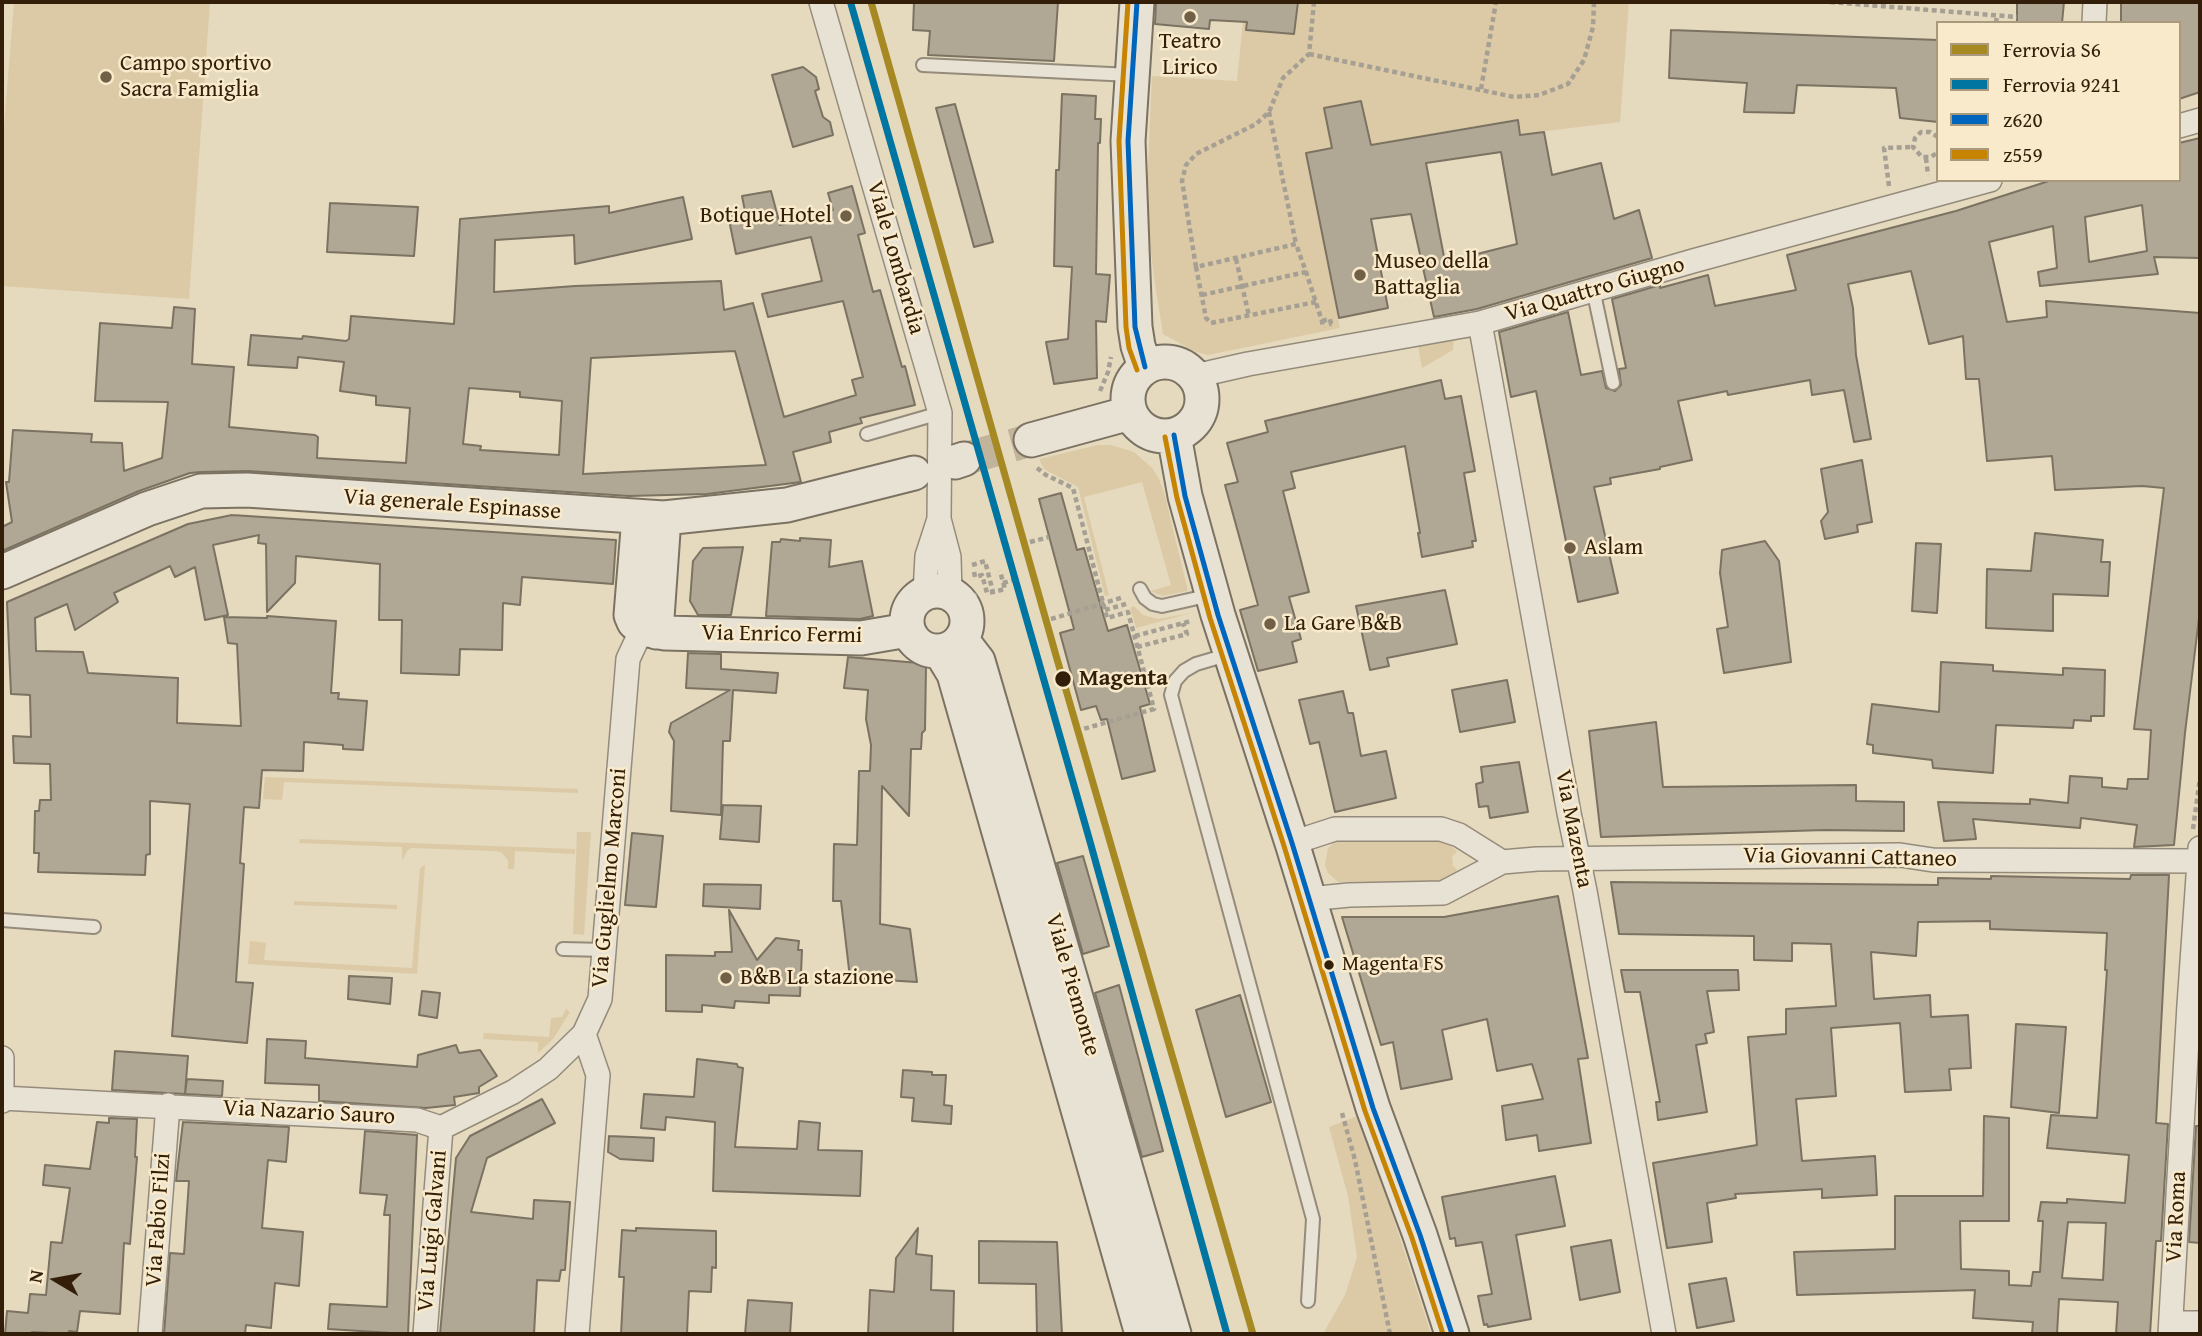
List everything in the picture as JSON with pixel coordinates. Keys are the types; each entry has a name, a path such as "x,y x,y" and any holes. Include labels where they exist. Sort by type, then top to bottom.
{"street":[{"name":"Viale Lombardia","path":"821,2 940,413 939,519 949,557 937,593"},
{"path":"1137,2 1128,141 1137,336 1145,367"},
{"path":"2094,21 2095,2"},
{"path":"2181,125 2200,120"},
{"name":"Via Quattro Giugno","path":"1195,376 1248,364 1480,323 1593,289 1983,182"},
{"name":"Via Mazenta","path":"1480,323 1664,1334"},
{"path":"1157,362 1173,362 1195,376 1202,396 1200,412 1193,424 1174,435 1163,436 1149,433 1135,422 1130,413 1128,390 1135,376 1145,367 1157,362"},
{"path":"1032,451 1130,413"},
{"path":"1174,435 1185,496 1230,654 1292,842 1373,1108 1420,1235 1452,1334"},
{"name":"Via generale Espinasse","path":"2,572 147,509 201,491 247,490 652,517 787,505 914,473"},
{"name":"Via Guglielmo Marconi","path":"584,1034 600,999 628,659 649,630 652,517"},
{"path":"937,593 960,602 966,614 966,627 951,645 920,647 908,630 908,611 915,600 937,593"},
{"name":"Via Enrico Fermi","path":"649,630 861,638 908,630"},
{"name":"Viale Piemonte","path":"951,645 954,674 1142,1334"},
{"name":"Viale Piemonte","path":"951,645 978,661 1174,1334"},
{"path":"1292,842 1335,829 1441,829 1459,835 1502,862"},
{"name":"Via Giovanni Cattaneo","path":"1309,899 1349,895 1443,893 1502,862 1577,858 1900,855 1933,860 2196,857"},
{"name":"Via Roma","path":"2170,1329 2194,1005 2196,857"},
{"path":"441,1128 513,1092 548,1069 584,1034 598,1075 577,1334"},
{"path":"2,1058 2,1099"},
{"name":"Via Nazario Sauro","path":"2,1099 417,1119 441,1128"},
{"name":"Via Fabio Filzi","path":"150,1334 168,1105"},
{"name":"Via Luigi Galvani","path":"425,1334 441,1128"},
{"path":"2170,1329 2200,1323"}],"lane":[{"path":"923,65 1131,75"},
{"path":"1593,289 1613,383"},
{"path":"867,434 940,413"},
{"path":"1135,592 1162,607 1212,595"},
{"path":"1230,654 1196,664 1184,671 1175,681 1171,695 1313,1219 1308,1301"},
{"path":"2,920 94,927"},
{"path":"563,949 605,950"}],"path":[{"path":"1314,2 1309,54 1283,78 1269,112 1256,124 1196,154 1186,165 1182,181 1206,318 1211,323 1315,302"},
{"path":"1481,89 1496,2"},
{"path":"1309,54 1514,97 1539,95 1568,85 1584,60 1593,27 1594,2"},
{"path":"1830,2 2017,17"},
{"path":"1996,21 1997,15"},
{"path":"1269,112 1296,244 1322,321"},
{"path":"1913,147 1915,138 1922,132 1936,136"},
{"path":"1892,207 1884,148 1913,147 1922,157 1931,157 1936,153"},
{"path":"1196,267 1296,244"},
{"path":"1236,258 1249,316"},
{"path":"1202,295 1306,272"},
{"path":"1098,394 1108,372 1111,346"},
{"path":"1032,451 1046,475 1073,488 1107,618 1128,612 1154,709 1083,729"},
{"path":"1030,542 1049,537"},
{"path":"993,592 985,561 972,565 975,577 982,575 987,593 993,592 1005,589 1000,571"},
{"path":"1003,583 1016,579"},
{"path":"1051,619 1135,592"},
{"path":"1105,610 1131,602"},
{"path":"1135,636 1184,623 1187,634 1138,647"},
{"path":"2196,857 2200,778"},
{"path":"1344,1122 1355,1160 1390,1334"}],"shaded area":[{"name":"Campo sportivo Sacra Famiglia","path":"14,2 210,2 189,299 2,286 2,152"},
{"path":"1245,2 1629,2 1620,122 1521,134 1519,119 1372,144 1362,100 1324,108 1332,147 1305,152 1340,328 1208,355 1194,351 1163,334 1155,284 1148,230 1147,189 1152,76 1237,81"},
{"path":"1454,337 1453,350 1422,368 1418,346"},
{"path":"1098,445 1111,445 1134,452 1158,477 1188,591 1162,596 1151,591 1171,585 1142,482 1084,497 1109,595 1105,596 1078,487 1044,469 1039,459"},
{"path":"1134,606 1143,615 1158,619 1191,613 1136,628 1130,608"},
{"path":"265,777 578,789 578,793 284,782 282,800 263,799"},
{"path":"577,832 591,832 584,935 573,934"},
{"path":"300,839 575,849 575,854 515,851 514,869 508,869 508,860 501,852 411,848 402,861 402,847 299,843"},
{"path":"1338,839 1440,839 1448,842 1457,852 1452,856 1453,866 1457,869 1454,875 1445,881 1338,882 1328,873 1325,865 1328,848"},
{"path":"425,865 417,974 248,964 250,941 266,943 264,960 412,968 420,868"},
{"path":"294,901 397,905 397,909 294,905"},
{"path":"566,1009 570,1012 553,1039 538,1053 538,1042 483,1039 484,1033 549,1037 551,1018 562,1017"},
{"path":"1360,1115 1431,1334 1323,1334 1345,1295 1357,1257 1348,1196 1329,1127"}],"building":[{"path":"914,2 1058,2 1054,61 928,55 930,31 913,30"},
{"path":"1156,2 1298,2 1294,34 1246,30 1247,22 1210,20 1209,29 1155,24"},
{"path":"2017,2 2064,2 2062,21 2017,21"},
{"path":"2121,2 2200,2 2200,92 2181,98 2181,21 2121,21"},
{"path":"1671,30 1936,40 1936,122 1900,118 1896,88 1797,85 1794,113 1744,112 1747,83 1669,78"},
{"path":"803,67 816,77 819,89 815,91 823,117 830,122 833,135 793,147 772,75"},
{"path":"1062,94 1096,96 1095,119 1101,119 1098,143 1096,274 1110,275 1106,322 1096,321 1097,378 1054,384 1046,342 1068,339 1072,267 1054,266 1056,170 1059,170"},
{"path":"1361,101 1371,145 1518,120 1520,135 1544,132 1552,175 1601,163 1614,219 1639,210 1652,258 1477,309 1434,317 1411,214 1371,219 1388,308 1339,318 1306,153 1332,148 1324,108","holes":["1501,152 1517,244 1445,262 1426,163"]},
{"path":"955,104 993,242 974,247 936,108"},
{"path":"2200,138 2200,258 2154,257 2158,274 2040,286 2038,272 2057,268 2053,226 1989,242 2007,322 2047,317 2046,301 2200,313 2200,610 2174,845 2134,847 2137,825 2081,818 2080,828 1973,819 1976,839 1944,841 1938,802 2030,804 2030,799 2068,803 2070,776 2102,778 2102,787 2127,789 2128,779 2148,779 2151,730 2134,729 2164,488 2142,486 2055,490 2052,456 1987,461 1979,379 1966,379 1963,336 1929,344 1911,271 1848,284 1853,308 1856,355 1871,439 1854,442 1844,390 1812,395 1810,380 1728,395 1727,391 1678,401 1692,460 1610,478 1611,484 1594,487 1618,593 1578,602 1536,391 1511,397 1499,332 1568,312 1581,375 1602,371 1606,388 1615,391 1621,385 1619,369 1626,368 1612,299 1708,275 1715,306 1796,290 1787,255 1956,211 2046,182 2181,182 2181,143","holes":["2142,205 2147,251 2089,262 2085,217"]},
{"path":"852,186 865,233 858,235 873,292 880,290 915,405 860,418 862,423 829,432 831,442 793,452 801,482 707,494 629,496 248,471 201,472 190,473 139,491 2,551 2,527 12,522 6,482 9,482 13,430 92,434 91,442 122,443 124,471 162,458 168,402 95,401 100,323 172,328 174,307 195,309 192,364 234,367 229,427 315,435 318,437 317,458 406,463 410,408 376,405 376,396 340,391 344,362 298,357 297,368 248,365 251,335 302,339 303,336 346,341 349,339 351,316 454,324 460,219 609,206 609,213 683,197 692,239 575,264 574,235 495,240 494,292 721,281 724,310 753,303 784,417 856,395 852,380 863,377 843,301 768,317 762,294 822,281 811,237 736,254 728,215 745,211 742,196 771,191 780,225 833,210 828,193","holes":["735,351 766,465 583,474 591,358","469,388 520,392 520,397 562,401 559,455 480,450 481,446 463,444"]},
{"path":"330,203 418,207 414,256 327,252"},
{"path":"1441,380 1445,399 1461,396 1475,471 1464,473 1476,541 1472,541 1473,547 1422,557 1405,446 1291,472 1295,488 1283,491 1309,592 1289,597 1301,639 1292,642 1297,662 1258,671 1240,610 1258,605 1225,485 1238,482 1227,443 1268,432 1265,421"},
{"path":"1862,460 1872,522 1857,525 1858,532 1825,539 1821,521 1828,512 1821,469"},
{"path":"1061,493 1077,550 1084,548 1108,631 1127,625 1150,704 1140,707 1155,771 1122,779 1107,719 1101,720 1096,706 1081,710 1060,633 1074,629 1039,499"},
{"path":"232,515 616,540 613,584 522,577 520,605 503,603 502,650 460,649 459,675 401,673 402,620 379,620 380,564 296,556 295,583 267,612 266,544 258,543 259,535 213,545 228,615 205,620 195,567 175,577 170,566 114,593 118,602 75,630 67,604 35,618 36,651 83,652 88,673 178,678 177,723 241,726 237,644 228,643 224,617 267,616 336,621 331,693 339,693 338,699 367,701 363,750 343,749 343,745 304,742 303,771 262,770 259,808 244,807 240,863 244,864 236,982 253,983 247,1043 172,1036 190,804 150,801 150,854 146,855 145,875 38,872 39,853 34,853 35,811 39,811 40,800 51,800 50,764 14,763 13,736 31,737 30,695 11,694 7,602 188,524"},
{"path":"2035,533 2103,540 2101,562 2110,562 2108,596 2053,594 2053,631 1986,628 1987,569 2031,571"},
{"path":"800,538 831,540 829,567 862,561 873,616 860,619 766,616 772,542 780,542 781,539 800,541"},
{"path":"1765,541 1779,561 1791,662 1724,673 1717,629 1728,627 1720,573 1722,550"},
{"path":"1916,543 1941,544 1937,613 1912,611"},
{"path":"743,547 731,615 698,615 690,601 693,561 703,548"},
{"path":"1445,590 1457,644 1387,658 1389,666 1370,670 1356,606"},
{"path":"688,653 721,654 721,669 778,673 776,693 733,690 730,741 723,741 721,815 671,811 674,741 669,732 671,723 730,690 686,688"},
{"path":"848,657 919,663 926,666 925,730 922,733 921,749 911,749 909,816 882,786 880,924 910,929 917,982 850,978 841,901 833,901 834,844 857,845 859,771 870,771 871,745 866,719 868,690 844,688"},
{"path":"1941,662 1993,665 1993,671 2063,675 2063,668 2105,670 2104,716 2091,716 2091,721 2074,720 2073,728 1996,725 1993,773 1933,768 1932,760 1873,753 1873,745 1867,744 1872,704 1939,712"},
{"path":"1507,680 1515,722 1460,732 1452,690"},
{"path":"1343,691 1348,713 1353,713 1361,756 1386,751 1396,798 1335,812 1319,742 1310,744 1299,700"},
{"path":"1656,722 1663,787 1856,785 1856,801 1904,802 1904,831 1825,830 1601,837 1589,731"},
{"path":"1519,762 1528,812 1490,818 1488,806 1479,807 1476,784 1483,782 1481,767"},
{"path":"723,805 761,806 759,842 720,839"},
{"path":"632,833 663,836 656,907 625,905"},
{"path":"1083,856 1109,946 1083,954 1057,863"},
{"path":"2131,875 2169,875 2156,1123 2168,1124 2161,1241 2156,1241 2150,1334 2116,1334 2118,1302 2059,1299 2057,1334 2032,1334 2033,1322 1973,1318 1975,1290 1797,1295 1794,1252 1895,1249 1895,1196 1983,1196 1984,1116 2009,1118 2009,1221 1960,1221 1961,1269 2009,1271 2009,1285 2031,1286 2033,1272 2040,1272 2043,1221 2038,1221 2041,1202 2067,1203 2067,1199 2125,1203 2129,1155 2047,1148 2051,1115 2097,1118 2107,933 1990,929 1990,921 1918,922 1916,956 1871,952 1874,999 1930,995 1931,1017 1968,1015 1971,1068 1949,1069 1951,1090 1905,1092 1900,1023 1831,1028 1836,1096 1796,1099 1802,1161 1875,1156 1877,1195 1822,1198 1822,1189 1735,1194 1736,1198 1707,1203 1712,1242 1667,1248 1653,1163 1757,1145 1748,1037 1786,1034 1786,1009 1836,1006 1831,944 1792,943 1792,961 1754,960 1754,936 1619,934 1611,882 1938,885 1938,878 1991,879 1991,876 2130,879","holes":["2068,1222 2106,1223 2103,1280 2062,1278"]},
{"path":"704,884 761,885 760,909 703,906"},
{"path":"1558,896 1588,1058 1578,1059 1591,1143 1539,1151 1537,1135 1506,1140 1502,1106 1543,1099 1532,1064 1497,1071 1487,1019 1442,1030 1452,1079 1401,1089 1393,1042 1381,1045 1342,917 1444,917"},
{"path":"729,910 757,960 776,938 799,941 798,950 802,950 800,996 769,995 769,1003 735,1001 734,1008 702,1005 702,1012 666,1011 666,955 715,956 715,952 732,952"},
{"path":"1621,970 1738,970 1739,990 1707,991 1714,1032 1705,1034 1707,1043 1696,1045 1707,1112 1658,1120 1656,1102 1660,1102 1640,992 1625,992"},
{"path":"349,976 392,978 390,1004 348,999"},
{"path":"1119,985 1163,1151 1142,1157 1095,993"},
{"path":"422,991 440,993 437,1018 419,1015"},
{"path":"1240,995 1271,1102 1226,1117 1196,1010"},
{"path":"2016,1024 2066,1027 2059,1113 2011,1107"},
{"path":"267,1039 306,1041 305,1058 417,1067 418,1055 456,1045 459,1053 480,1050 497,1076 479,1087 479,1093 454,1097 455,1105 426,1108 319,1101 319,1085 265,1083"},
{"path":"115,1051 188,1056 185,1094 112,1090"},
{"path":"697,1059 737,1064 743,1068 735,1147 797,1149 799,1121 820,1123 818,1150 862,1151 860,1196 713,1191 715,1122 666,1117 665,1130 641,1128 644,1094 694,1097"},
{"path":"903,1070 946,1075 944,1105 952,1106 951,1124 912,1121 914,1098 901,1097"},
{"path":"187,1079 223,1081 222,1096 185,1094"},
{"path":"542,1099 555,1123 487,1158 471,1212 533,1219 534,1200 570,1202 565,1270 561,1270 559,1281 537,1280 534,1334 440,1334 456,1158 470,1136"},
{"path":"109,1118 137,1119 137,1157 130,1244 124,1243 120,1314 80,1311 77,1332 69,1331 68,1334 5,1334 7,1311 28,1313 30,1294 46,1295 51,1242 62,1243 70,1188 43,1185 45,1165 90,1169 97,1122 109,1123"},
{"path":"183,1122 289,1127 286,1162 268,1160 262,1228 303,1232 299,1286 275,1283 271,1328 246,1325 245,1334 164,1334 170,1253 184,1254 189,1181 176,1181"},
{"path":"2196,1126 2200,1126 2200,1243 2189,1242"},
{"path":"365,1131 417,1135 408,1334 328,1329 330,1304 387,1307 390,1215 384,1215 387,1195 360,1193"},
{"path":"609,1136 654,1138 653,1161 620,1159 608,1152"},
{"path":"1555,1176 1565,1226 1516,1235 1531,1319 1488,1327 1487,1324 1484,1325 1478,1296 1492,1294 1482,1242 1456,1246 1455,1238 1450,1239 1442,1197"},
{"path":"636,1228 716,1231 716,1268 712,1267 711,1292 689,1291 687,1334 621,1334 624,1277 619,1277 622,1230 636,1231"},
{"path":"918,1228 916,1254 932,1256 931,1290 954,1291 953,1334 868,1334 870,1290 894,1292 896,1258"},
{"path":"1611,1240 1620,1292 1580,1300 1571,1247"},
{"path":"979,1241 1057,1242 1062,1334 1037,1334 1036,1284 979,1283"},
{"path":"1726,1278 1734,1321 1697,1328 1689,1284"},
{"path":"748,1300 792,1303 790,1334 745,1334"}],"tunnel":[{"path":"964,459 1031,440"}],"rail line":[{"name":"S6","path":"871,2 1057,659 1253,1334"},
{"name":"9241","path":"851,4 1089,838 1227,1334"}],"transit line":[{"name":"z559","path":"1128,2 1119,141 1126,327 1129,348 1137,370"},
{"name":"z620","path":"1137,2 1128,141 1135,327 1145,367"},
{"name":"z620","path":"1174,435 1185,496 1218,615 1292,843 1373,1108 1420,1235 1452,1334"},
{"name":"z559","path":"1165,437 1177,498 1210,618 1284,846 1365,1111 1412,1238 1443,1334"}],"place":[{"name":"Teatro Lirico","path":"1190,17"},
{"name":"Campo sportivo Sacra Famiglia","path":"106,77"},
{"name":"Botique Hotel","path":"846,216"},
{"name":"Museo della Battaglia","path":"1360,275"},
{"name":"Aslam","path":"1570,548"},
{"name":"La Gare B&B","path":"1270,624"},
{"name":"Magenta","path":"1063,679"},
{"name":"Magenta FS","path":"1329,965"},
{"name":"B&B La stazione","path":"726,978"}]}
